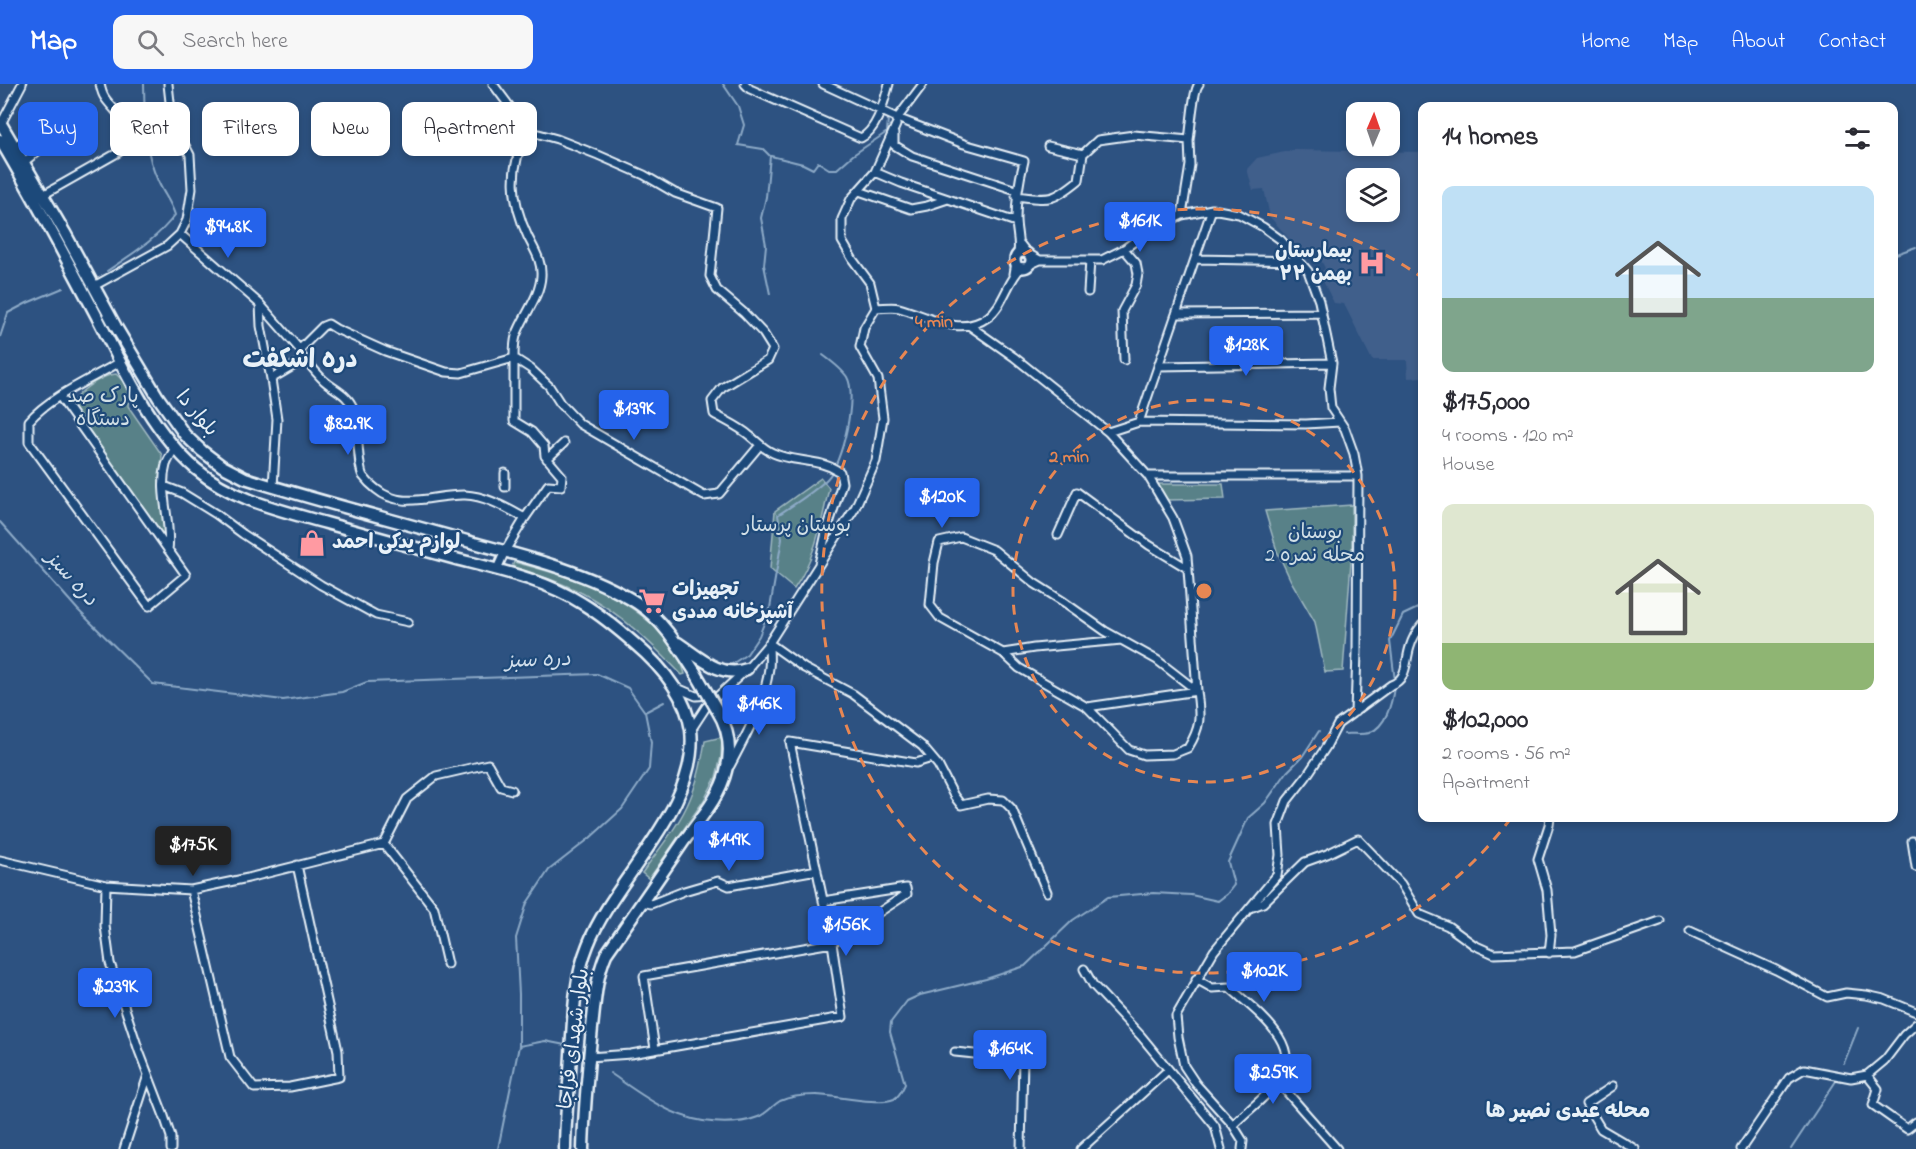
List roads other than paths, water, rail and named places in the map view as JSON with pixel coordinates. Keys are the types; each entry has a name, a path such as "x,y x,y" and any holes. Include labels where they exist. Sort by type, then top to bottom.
{"main road":[{"name":"بلوار دا","path":"0,125 15,146 114,325 150,385 185,435 202,451 222,466 245,478 505,551"},
{"name":"بلوار دا","path":"0,140 33,196 120,362 146,406 175,448 195,468 214,483 260,505 497,569"},
{"path":"104,331 114,325"},
{"name":"بلوار شهدای فراجا","path":"505,551 586,578 615,591 638,604 659,621 718,706 729,737 726,773 712,802 606,954 601,965 584,1103 583,1149"},
{"name":"بلوار شهدای فراجا","path":"497,569 562,593 583,604 651,657 675,687 686,711 691,731 687,775 676,799 598,926 584,956 576,989 565,1149"},
{"path":"674,640 719,670 736,673 747,669"}],"street":[{"path":"0,125 22,84"},
{"path":"43,195 119,153 125,146 129,133 127,125 104,97 100,84"},
{"path":"94,286 167,246 180,234 187,220 192,189 190,155 172,120 168,84"},
{"path":"493,84 506,102"},
{"path":"745,84 750,89 861,138 867,135 881,110 889,84"},
{"path":"823,84 881,110 896,121 1024,161 1016,193 1016,222 1022,257 1004,296 989,316 970,326 949,326 897,307 876,308"},
{"path":"691,731 703,712 718,706 769,643 855,508 876,461 883,418 878,379 860,347 864,328 876,308 870,283 842,240 842,219 851,199 875,172 896,121 923,84"},
{"path":"1182,215 1190,165 1189,140 1194,114 1195,89 1199,84"},
{"path":"896,121 894,145 912,156 1044,201 1064,192 1079,180 1083,154 1098,140 1134,135 1189,140"},
{"path":"537,133 598,155 644,175 675,193 717,208 710,276 717,290 763,333 773,349 768,360 722,388 712,401 714,414 750,435 760,446 770,452 789,459 811,460 829,465 840,472 842,483 819,564"},
{"path":"1048,146 1083,154"},
{"path":"24,162 32,156"},
{"path":"497,569 525,518 548,485 561,486 562,476 547,459 543,446 532,432 514,421 515,338 542,278 540,259 518,215 514,193 517,156"},
{"path":"875,172 1016,222"},
{"path":"859,191 910,209 948,199"},
{"path":"1139,422 1212,209"},
{"path":"1022,257 1040,260 1102,260 1124,249 1150,230 1182,215 1212,209 1239,214 1263,227 1281,240 1308,271 1320,301 1332,363 1329,388 1331,408 1354,454 1358,476 1355,712"},
{"path":"180,234 260,304 327,383 339,390 353,405 362,474 376,490 390,498 411,501 464,495 480,497 493,501 525,518"},
{"path":"1124,249 1136,263 1138,274 1136,285 1122,311 1124,360"},
{"path":"1022,257 1040,260"},
{"path":"1195,259 1299,261"},
{"path":"1088,292 1090,260"},
{"path":"260,304 261,326 272,379 277,419 273,487"},
{"path":"1176,314 1322,313"},
{"path":"300,349 328,324 385,351 446,372 461,373 514,358 531,369 549,386 560,403 580,424 704,496 719,494 760,446"},
{"path":"970,326 1014,357 1108,432 1148,476 1173,518 1187,556 1199,715 1198,732 1188,748 1173,753 1144,755 1129,750 1087,706 1019,668 1003,653 940,618 930,605 934,563 939,542 961,537 994,550 1034,583 1157,660 1197,690"},
{"path":"272,379 305,359"},
{"path":"60,398 186,576 149,606 29,442 29,421 38,410 120,362"},
{"path":"1158,366 1332,363"},
{"path":"1108,432 1139,422 1306,424 1340,422"},
{"path":"547,459 564,443"},
{"path":"168,550 170,536 164,486 166,464 175,448"},
{"path":"505,473 505,487"},
{"path":"1148,476 1358,476"},
{"path":"164,486 182,493 208,509 321,585 376,615 408,622"},
{"path":"1058,536 1077,492 1149,545 1187,568"},
{"path":"1242,1149 1243,1141 1233,1125 1196,1084 1185,1066 1176,1016 1214,951 1277,875 1280,855 1278,825 1287,801 1326,747 1338,724 1403,676 1410,645 1418,632"},
{"path":"1003,653 1122,640"},
{"path":"726,773 746,735 765,687 769,668 769,643"},
{"path":"769,643 804,668 853,694 922,747 932,758 961,806 988,799 1003,800 1012,809 1047,891"},
{"path":"675,687 738,713 765,687"},
{"path":"1087,706 1197,690"},
{"path":"589,1057 631,1054 843,1017 832,943 790,742 916,763 932,758"},
{"path":"0,860 106,885 191,890 384,844 407,799 436,776 488,764 501,787 513,790"},
{"path":"1549,953 1551,935 1547,890 1538,859 1550,822"},
{"path":"1250,908 1263,903 1305,862 1358,839 1401,884 1419,914 1448,926 1474,945 1494,954 1575,951 1660,921"},
{"path":"1912,841 1916,867"},
{"path":"384,844 434,908 447,964"},
{"path":"191,890 230,1057 254,1088 290,1088 339,1077 338,1051 297,866"},
{"path":"642,902 651,904 718,881 729,886 817,870"},
{"path":"106,885 105,926 110,963 171,1137 171,1149"},
{"path":"656,1050 644,976 832,943 907,894 906,888 823,900"},
{"path":"1690,931 1776,970 1827,997 1846,993 1866,995 1884,999 1916,1012"},
{"path":"1084,969 1093,985 1141,1036 1215,1126 1221,1149"},
{"path":"1196,979 1212,988 1230,987 1278,1032 1286,1051 1287,1065 1278,1083 1233,1125"},
{"path":"1741,1149 1789,1078 1804,1069 1851,1078 1867,1075 1885,1060 1904,1035 1916,1024"},
{"path":"955,1052 1023,1059 1021,1149"},
{"path":"1081,1149 1168,1070"},
{"path":"124,1149 148,1075"},
{"path":"1867,1075 1878,1089 1873,1105 1907,1129 1916,1122"},
{"path":"1278,1083 1337,1149"},
{"path":"1612,1086 1586,1104 1601,1129 1635,1149"}],"waterway":[{"path":"107,271 152,239 175,215 158,181 150,157 146,133 144,84"},
{"path":"723,84 738,106 744,125 738,145 763,149 770,156 766,197 761,218 766,245 764,265 770,294"},
{"path":"771,156 803,164 813,169 818,162 829,169 837,169 887,132 888,118"},
{"path":"1898,253 1916,247"},
{"path":"0,337 8,313 63,288"},
{"path":"729,666 747,654 759,636 770,608 782,539 778,515 827,479 833,471 843,445 851,399 850,386 845,374 823,355"},
{"name":"دره سبز","path":"0,522 78,610 153,684 283,700 342,692 367,682 597,674 628,688 645,712 651,742 649,769 622,809 549,870 527,903 516,938 519,1046 498,1149"},
{"path":"1395,681 1390,641 1403,615 1418,608"},
{"path":"1344,734 1369,733 1380,726 1390,707 1394,687"},
{"path":"645,712 664,702"},
{"path":"610,1073 677,1114 717,1123 738,1122 758,1117 780,1101 798,1096 824,1095 878,1101 894,1099 905,1084 890,1032 891,1022 907,1001 920,995 986,979 1025,966 1073,920 1108,897 1153,893 1191,895 1218,901 1234,885 1228,862 1248,818 1265,803 1287,772 1302,757 1319,731"},
{"path":"1844,1063 1858,1028"},
{"path":"519,1046 545,1041 565,1045"},
{"path":"1791,1149 1836,1081"}],"place":[{"name":"بیمارستان ۲۲ بهمن","path":"1372,263"},
{"name":"لوازم یدکی احمد","path":"312,543"},
{"name":"تجهیزات آشپزخانه مددی","path":"652,601"}],"district":[{"name":"دره اشکفت","path":"300,361"},
{"name":"محله عیدی نصیر ها","path":"1568,1112"}],"park label":[{"name":"پارک صد دستگاه","path":"103,408"},
{"name":"بوستان پرستار","path":"797,526"},
{"name":"بوستان محله نمره 2","path":"1315,544"}]}
